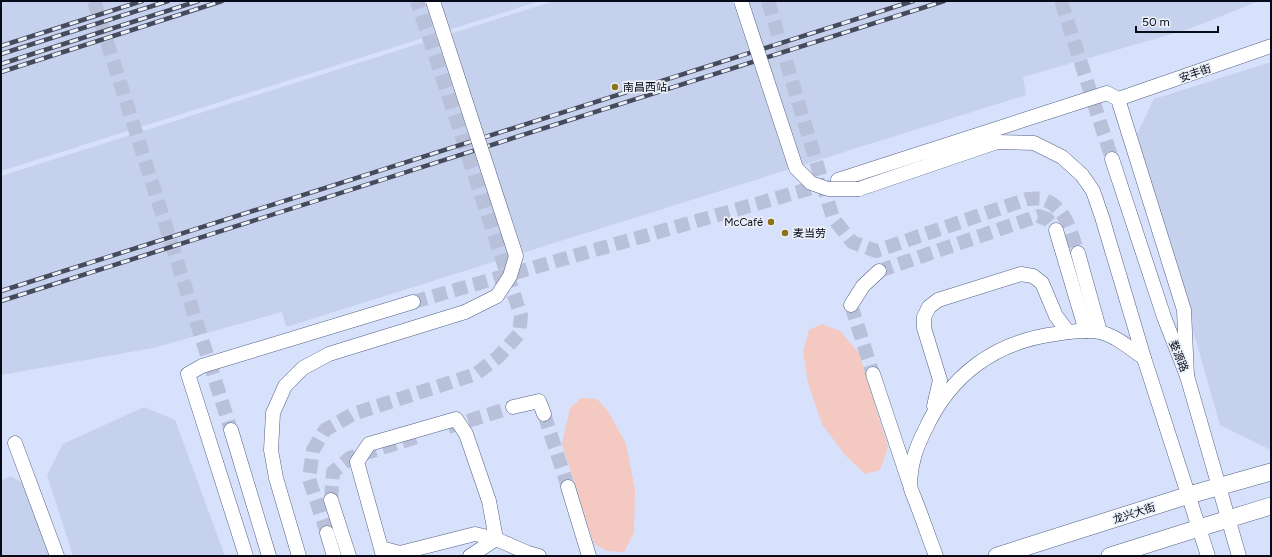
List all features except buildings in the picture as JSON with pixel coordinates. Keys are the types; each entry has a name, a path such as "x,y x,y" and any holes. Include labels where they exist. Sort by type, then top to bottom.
{"main road":[{"name":"龙兴大街","path":"997,556 1189,495 1271,472"},
{"path":"1110,556 1271,506"}],"street":[{"path":"299,556 276,478 271,450 273,414 285,386 303,368 329,354 465,312 497,296 510,276 516,256 433,1"},
{"path":"741,1 796,168 811,184 828,189 859,190 997,142 1034,144 1062,157 1082,175 1093,191 1102,217 1144,358 1208,556"},
{"name":"安丰街","path":"1118,99 1271,46"},
{"path":"838,180 1107,93 1118,99 1184,310 1187,376"},
{"name":"婺源路","path":"1112,158 1164,317 1187,376 1239,556"},
{"path":"1056,230 1086,331"},
{"path":"1078,253 1100,332"},
{"path":"851,305 863,286 879,271"},
{"path":"933,413 940,380 924,328 924,317 929,308 938,300 1021,274 1033,276 1042,282 1056,316 1068,332"},
{"path":"246,556 188,374 202,366 413,302"},
{"path":"910,484 914,452 933,413 953,385 981,361 1007,346 1037,336 1068,332 1100,332 1118,340 1144,358"},
{"path":"873,374 936,556"},
{"path":"513,407 539,401 544,414"},
{"path":"496,539 490,501 466,434 456,419 368,444 357,462 382,552 400,553 475,534 496,539 528,554 539,556"},
{"path":"231,430 269,556"},
{"path":"15,443 57,556"},
{"path":"568,487 589,556"},
{"path":"331,500 349,556"},
{"path":"327,534 334,556"},
{"path":"470,556 496,539"}],"shaded area":[{"path":"1,1 540,1 1,171"},
{"path":"554,1 1259,1 1189,29 1023,77 1026,95 286,327 282,312 153,348 1,375 1,176"},
{"path":"1271,62 1271,450 1220,425 1137,134 1154,99"},
{"path":"822,324 840,331 859,353 888,447 880,470 865,474 845,455 822,424 808,383 803,352 809,330"},
{"path":"581,398 597,399 608,411 626,444 635,490 634,533 624,552 607,551 594,544 562,444 570,408"},
{"path":"144,407 175,420 225,556 73,556 47,475 63,444"},
{"path":"11,476 35,490 54,556 1,556 1,481"}],"tunnel":[{"path":"94,1 231,430"},
{"path":"327,533 309,479 313,450 325,430 353,414 476,374 498,357 519,334 521,316 417,1"},
{"path":"768,1 833,218 852,242 876,251 1027,199 1043,199 1051,203 1062,214 1070,229 1078,253"},
{"path":"1061,1 1112,159"},
{"path":"413,302 826,184"},
{"path":"879,271 1038,216 1047,219 1056,230"},
{"path":"851,305 873,374"},
{"path":"448,427 513,407"},
{"path":"544,414 568,487"},
{"path":"331,500 333,472 350,458 417,437"}],"railway":[{"path":"1,46 142,1"},
{"path":"1,54 168,1"},
{"path":"1,64 198,1"},
{"path":"1,72 222,1"},
{"path":"1,291 913,1"},
{"path":"1,301 944,1"}],"place":[{"name":"南昌西站","path":"615,87"},
{"name":"McCafé","path":"771,222"},
{"name":"麦当劳","path":"785,233"}]}
